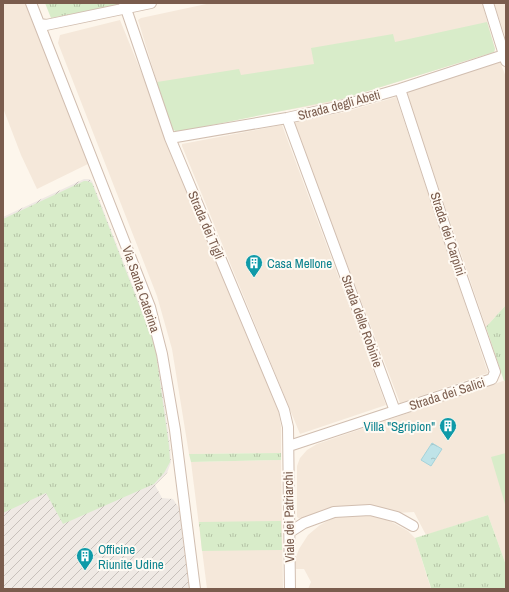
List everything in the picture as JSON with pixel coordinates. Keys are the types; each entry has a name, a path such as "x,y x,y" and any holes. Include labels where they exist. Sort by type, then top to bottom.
{"street":[{"name":"Via Santa Caterina","path":"31,3 150,307 162,354 174,422 195,589"},
{"path":"40,24 46,25 124,6 151,3"},
{"path":"488,3 505,58"},
{"name":"Strada dei Tigli","path":"124,6 170,138 284,410 288,427 289,446"},
{"name":"Strada degli Abeti","path":"170,138 287,118 337,107 505,58"},
{"name":"Strada dei Carpini","path":"400,89 454,254 495,372 492,379"},
{"name":"Strada delle Robinie","path":"287,118 395,410"},
{"name":"Strada dei Salici","path":"289,446 492,379"},
{"name":"Viale dei Patriarchi","path":"289,446 290,589"},
{"path":"290,532 304,522 334,512 370,510 397,517 413,526"}],"shaded area":[{"path":"3,3 26,3 90,163 37,189 21,155 3,108"},
{"path":"211,3 482,3 495,49 494,52 329,103 172,129 138,20 141,18"},
{"path":"494,3 506,3 506,39"},
{"path":"120,20 278,409 281,426 281,453 189,454 172,349 157,296 58,43 60,35"},
{"path":"500,62 506,77 506,305 486,327 406,92"},
{"path":"396,97 488,373 400,403 293,122 345,112"},
{"path":"282,125 386,405 300,434 182,146 182,144"},
{"path":"84,179 89,179 92,181 156,346 171,462 167,473 155,485 162,498 173,499 179,508 189,589 3,589 3,217"},
{"path":"506,380 506,565 488,515 426,535 414,512 397,513 332,508 300,519 297,517 297,466 300,458 307,450 317,444"},
{"path":"281,460 283,589 207,589 191,462"},
{"path":"346,514 374,516 388,520 408,531 415,538 431,589 308,589 311,582 304,569 296,569 295,560 299,549 308,535 320,525 333,518"}],"green space":[{"path":"45,3 117,3 118,5 51,18"},
{"path":"487,22 495,49 494,52 342,99 177,132 172,129 157,82 239,69 241,75 314,64 311,48 393,34 395,42"},
{"path":"84,181 92,183 155,346 170,462 164,473 154,484 63,524 46,493 3,513 3,219"},
{"path":"506,305 506,380 504,381 486,327"},
{"path":"281,453 281,460 191,462 189,454"},
{"path":"506,453 506,503 505,504 491,457"},
{"path":"488,515 506,565 506,589 373,589 431,588 415,538"},
{"path":"281,521 282,550 202,551 199,522"}],"water":[{"path":"432,443 442,449 431,466 421,460"}],"place":[{"name":"Casa Mellone","path":"254,278"},
{"name":"Villa \"Sgripion\"","path":"448,441"},
{"name":"Officine Riunite Udine","path":"85,571"}]}
